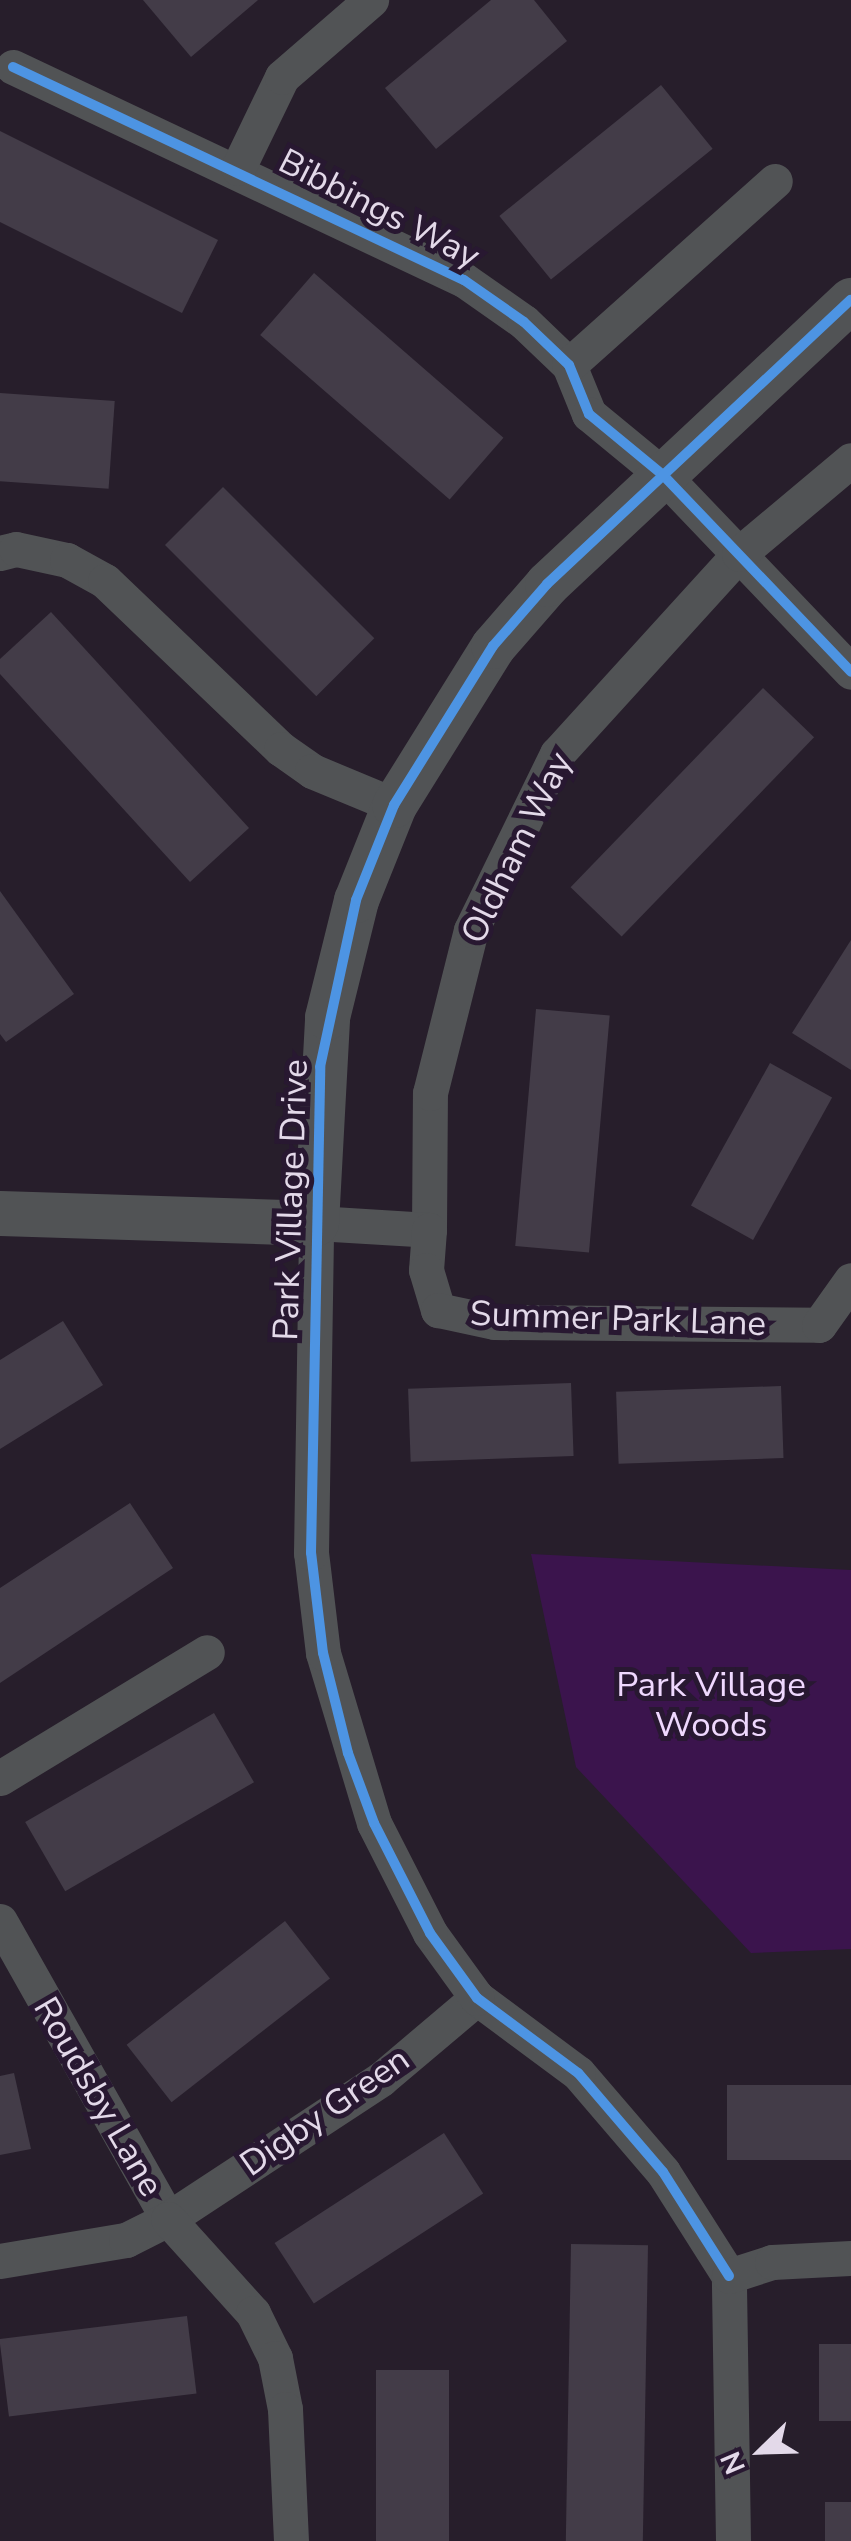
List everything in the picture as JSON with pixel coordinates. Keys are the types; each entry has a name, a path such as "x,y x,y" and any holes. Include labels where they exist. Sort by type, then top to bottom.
{"street":[{"path":"238,168 282,77 371,0"},
{"name":"Bibbings Way","path":"12,66 238,168 464,280 524,322 569,365 589,414 663,475"},
{"path":"569,365 775,182"},
{"name":"Park Village Drive","path":"729,2276 662,2172 578,2073 477,1998 430,1933 374,1824 323,1653 311,1553 316,1223 326,1017 356,900 394,805 494,646 546,584 847,299"},
{"name":"Oldham Way","path":"430,1230 430,1093 471,930 557,754 739,554 851,460"},
{"path":"663,475 851,672"},
{"path":"0,553 16,550 67,560 105,581 280,749 312,770 394,805"},
{"path":"0,1213 430,1230"},
{"name":"Summer Park Lane","path":"430,1230 426,1270 438,1310 494,1322 819,1326 851,1280"},
{"path":"0,1778 208,1652"},
{"name":"Roudsby Lane","path":"0,1921 168,2219"},
{"name":"Digby Green","path":"0,2261 126,2240 168,2219 382,2079 477,1998"},
{"path":"168,2219 253,2313 275,2358 285,2410 291,2541"},
{"path":"733,2541 729,2276 772,2262 851,2258"}],"green space":[{"name":"Park Village Woods","path":"531,1554 851,1570 851,1949 751,1953 576,1767"}],"building":[{"path":"143,0 258,0 191,57"},
{"path":"491,0 534,0 567,41 436,149 385,88"},
{"path":"661,85 713,149 551,280 499,216"},
{"path":"0,131 218,240 182,313 0,222"},
{"path":"314,273 503,438 450,500 260,335"},
{"path":"0,393 115,401 109,489 0,481"},
{"path":"223,487 374,638 316,696 165,545"},
{"path":"51,612 249,828 190,882 0,674 0,659"},
{"path":"763,688 814,737 622,937 571,887"},
{"path":"0,891 74,994 6,1042 0,1034"},
{"path":"851,940 851,1070 792,1033"},
{"path":"536,1009 610,1015 589,1253 515,1246"},
{"path":"770,1063 832,1097 753,1240 691,1206"},
{"path":"63,1321 103,1385 0,1449 0,1360"},
{"path":"571,1383 574,1456 411,1462 408,1389"},
{"path":"781,1386 784,1458 619,1464 616,1392"},
{"path":"130,1503 173,1568 0,1683 0,1588"},
{"path":"214,1713 254,1782 65,1891 25,1822"},
{"path":"285,1921 330,1979 172,2102 127,2045"},
{"path":"14,2073 31,2149 0,2155 0,2076"},
{"path":"727,2085 851,2085 851,2160 727,2160"},
{"path":"444,2133 483,2193 314,2303 275,2243"},
{"path":"571,2244 648,2245 643,2541 566,2541"},
{"path":"187,2316 197,2393 9,2416 0,2339"},
{"path":"819,2344 851,2344 851,2421 819,2421"},
{"path":"376,2370 449,2370 449,2541 376,2541"},
{"path":"825,2502 851,2502 851,2541 825,2541"}],"cycle path":[{"path":"13,67 464,280 524,322 569,365 589,414 663,475 851,672"},
{"path":"729,2276 663,2172 578,2073 477,1998 430,1933 374,1823 348,1753 323,1653 311,1553 320,1067 356,900 394,805 493,646 547,584 851,300"}]}
